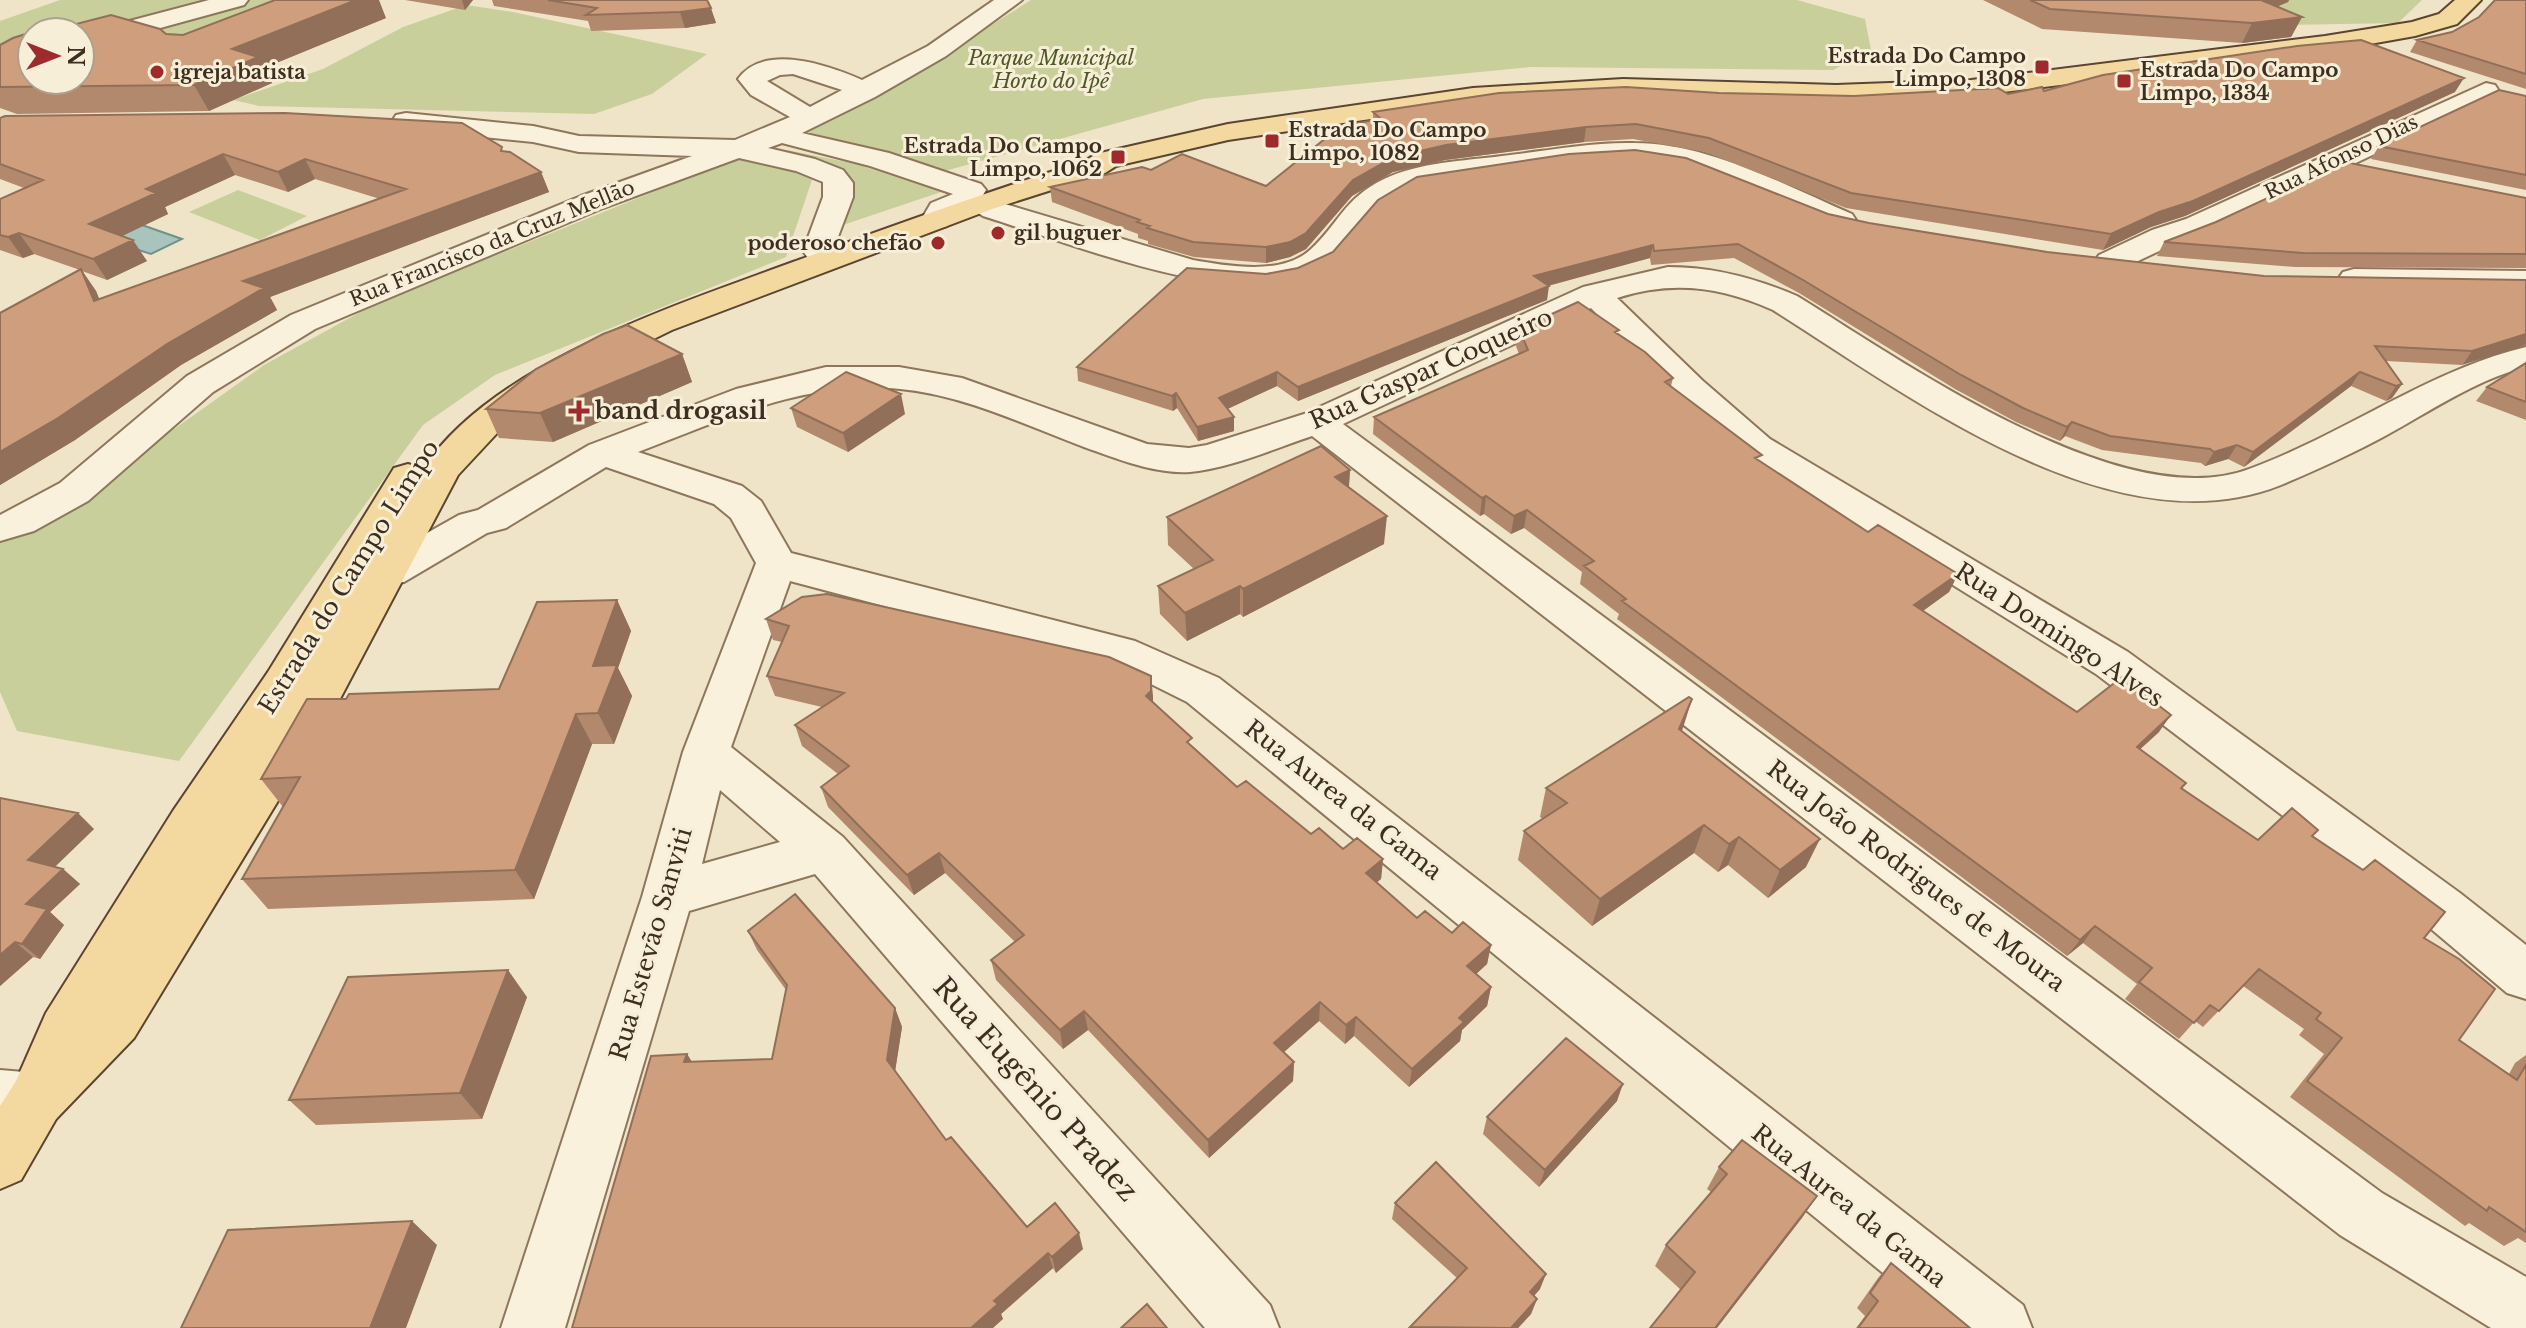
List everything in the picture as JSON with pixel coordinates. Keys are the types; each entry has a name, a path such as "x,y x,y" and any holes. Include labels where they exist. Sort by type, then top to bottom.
{"main road":[{"name":"Estrada do Campo Limpo","path":"358,593 442,469 512,401 604,348 660,323 936,220 1016,173 1088,158 1106,160 1228,132 1473,96 1623,87 1904,93 1971,88 2349,40 2434,25 2448,19 2469,0"},
{"name":"Estrada do Campo Limpo","path":"0,1160 18,1098 115,1021 325,685 358,593 418,459 440,434 472,405 510,378 604,332 976,196"}],"street":[{"path":"96,38 236,0"},
{"name":"Rua Francisco da Cruz Mellão","path":"0,528 20,522 74,492 200,384 303,322 592,202 777,135 866,91 937,51 1008,0"},
{"path":"2349,40 2397,59"},
{"path":"810,118 760,89 751,79 764,69 791,65 825,73 866,91"},
{"name":"Rua Afonso Dias","path":"2197,226 2176,266 2095,260 2197,226 2332,162 2499,94 2456,81"},
{"path":"379,120 533,134 579,144 736,149 784,158 833,176 838,183 838,197 819,251"},
{"path":"777,135 879,159 976,196 994,210 1189,269 1232,275 1273,275 1297,270 1321,257 1357,210 1393,186 1424,175 1605,152 1638,151 1709,164 1835,218 1874,226"},
{"path":"2332,162 2384,173"},
{"name":"Rua Gaspar Coqueiro","path":"358,593 393,602 429,581 491,531 492,519 602,453 749,397 798,383 863,376 899,378 962,389 1136,453 1161,459 1189,460 1213,456 1317,422 1595,294 1637,280 1702,278 1749,286 1798,311 1997,432 2094,471 2147,485 2198,490 2238,486 2356,439 2467,377 2526,357"},
{"path":"2330,279 2526,281"},
{"name":"Rua Domingo Alves","path":"1595,294 1690,389 1757,447 2112,663 2442,908 2526,976"},
{"name":"Rua João Rodrigues de Moura","path":"1317,422 2361,1214 2526,1313"},
{"path":"602,453 728,495 747,510 776,563"},
{"name":"Rua Estevão Sanviti","path":"533,1328 668,897 706,752 776,563"},
{"name":"Rua Aurea da Gama","path":"776,563 1135,657 1203,690 2000,1328"},
{"name":"Rua Eugênio Pradez","path":"706,752 825,851 1247,1328"},
{"path":"668,897 729,876 825,851"}],"green space":[{"path":"60,0 308,0 181,46 115,24 96,26 96,16 16,16 16,39 0,46 0,21"},
{"name":"Parque Municipal Horto do Ipê","path":"1031,0 1797,0 1865,19 1871,50 1833,70 1531,67 1203,99 945,171 802,130"},
{"path":"2270,0 2422,0 2398,23 2125,28"},
{"path":"466,5 513,12 707,54 652,94 594,114 259,106 233,100 323,69 403,27"},
{"path":"787,150 856,164 941,192 837,227 845,187 805,165"},
{"path":"745,155 814,174 786,257 495,375 423,425 179,761 17,731 0,692 0,530 177,427 264,365 375,304"},
{"path":"238,190 307,216 260,240 189,212"}],"water":[{"path":"142,225 182,239 151,254 110,241"}],"building":[{"path":"275,0 356,0 232,49 258,57 194,85 96,86 96,19 111,15 160,29 166,34 183,35"},
{"path":"548,0 707,0 711,8 586,15 597,8"},
{"path":"2030,0 2261,0 2302,17 2252,23 2050,9"},
{"path":"2495,0 2526,0 2526,74 2417,40 2452,32 2479,17"},
{"path":"16,37 16,87 0,87 0,45"},
{"path":"2361,40 2464,78 2193,201 2159,212 2111,234 1851,193 1709,138 1636,124 1586,127 1446,145 1394,157 1353,180 1306,233 1290,242 1266,247 1193,242 1147,228 1150,226 1137,222 1140,220 1050,187 1142,167 1151,170 1182,154 1266,186 1341,126 1381,119 1373,112 1499,93 1626,87 1854,96 1998,88 2008,94 2042,87 2044,91 2103,75 2297,46"},
{"path":"2499,90 2526,96 2526,175 2379,146"},
{"path":"285,113 462,123 502,147 501,151 510,152 541,172 243,281 264,288 167,344 58,418 0,452 0,313 81,269 94,301 406,189 305,159 278,172 223,154 146,189 156,193 89,224 133,240 93,259 19,233 8,237 0,235 0,199 43,180 0,164 0,118"},
{"path":"1635,150 1686,158 1828,214 2047,252 2264,276 2526,280 2526,334 2472,351 2375,346 2402,384 2396,386 2360,372 2253,452 2237,445 2214,452 2110,436 2072,422 2067,427 1961,375 1738,244 1654,251 1653,245 1534,276 1549,286 1298,387 1277,372 1219,398 1234,417 1197,427 1176,393 1172,396 1077,367 1187,268 1266,274 1298,268 1333,252 1378,200 1417,177 1569,154"},
{"path":"2345,162 2526,198 2526,254 2303,253 2164,242 2216,222"},
{"path":"1578,302 1619,330 1615,332 1645,352 1673,378 1665,382 1762,455 1755,458 1868,532 1878,525 1958,574 1914,605 2077,712 2122,677 2171,715 2137,747 2186,783 2181,788 2258,840 2292,808 2318,830 2312,836 2363,870 2375,860 2445,912 2424,938 2459,959 2495,989 2459,1040 2517,1080 2526,1065 2526,1232 2489,1207 2487,1211 2307,1081 2342,1038 2316,1019 2321,1013 2259,969 2219,1011 2210,1005 2194,1023 2139,982 2152,968 2095,926 2080,940 1622,601 1626,599 1584,566 1594,561 1527,510 1514,516 1486,496 1482,498 1374,417 1528,350 1519,329"},
{"path":"627,325 682,354 540,413 486,409 536,369"},
{"path":"2526,363 2526,402 2487,387"},
{"path":"846,372 901,394 843,433 791,408"},
{"path":"1321,446 1350,470 1335,477 1387,516 1243,589 1240,586 1185,613 1158,586 1213,560 1167,517"},
{"path":"827,594 1109,657 1151,676 1151,691 1146,696 1192,738 1187,742 1237,787 1246,781 1311,834 1319,828 1343,849 1357,838 1383,859 1366,873 1417,918 1425,911 1452,933 1463,922 1491,945 1467,966 1491,987 1459,1018 1464,1022 1412,1069 1356,1017 1346,1025 1320,1002 1274,1043 1294,1062 1208,1140 1084,1011 1060,1030 991,960 1024,935 939,853 907,875 821,787 849,766 795,725 844,693 767,676 789,626 766,619 802,597"},
{"path":"617,600 593,666 617,665 598,713 576,714 515,870 242,879 300,777 261,779 307,699 346,699 349,694 499,689 537,602"},
{"path":"1689,697 1692,699 1679,729 1820,839 1780,870 1739,837 1729,844 1704,825 1600,899 1524,831 1567,803 1546,788"},
{"path":"0,798 78,813 28,860 63,869 26,904 47,909 22,944 15,942 0,955"},
{"path":"795,894 895,1008 887,1060 946,1140 951,1137 1027,1227 1055,1203 1079,1233 1052,1257 1048,1253 994,1301 998,1304 971,1328 572,1328 651,1056 687,1054 684,1062 772,1059 787,985 748,931"},
{"path":"508,970 460,1093 289,1100 348,977"},
{"path":"1566,1038 1623,1084 1545,1170 1487,1117"},
{"path":"1742,1140 1817,1196 1715,1328 1650,1328 1695,1272 1666,1245 1727,1174 1719,1167"},
{"path":"1436,1162 1546,1274 1530,1292 1537,1299 1511,1328 1410,1327 1467,1268 1395,1203"},
{"path":"412,1221 370,1328 181,1328 228,1230"},
{"path":"1891,1263 1970,1328 1858,1328 1878,1301 1870,1293"},
{"path":"1147,1304 1167,1328 1121,1328"}],"place":[{"name":"Estrada Do Campo Limpo, 1308","path":"2042,67"},
{"name":"igreja batista","path":"157,72"},
{"name":"Estrada Do Campo Limpo, 1334","path":"2124,81"},
{"name":"Estrada Do Campo Limpo, 1082","path":"1272,141"},
{"name":"Estrada Do Campo Limpo, 1062","path":"1118,157"},
{"name":"gil buguer","path":"998,233"},
{"name":"poderoso chefão","path":"938,243"},
{"name":"band drogasil","path":"579,411"}]}
